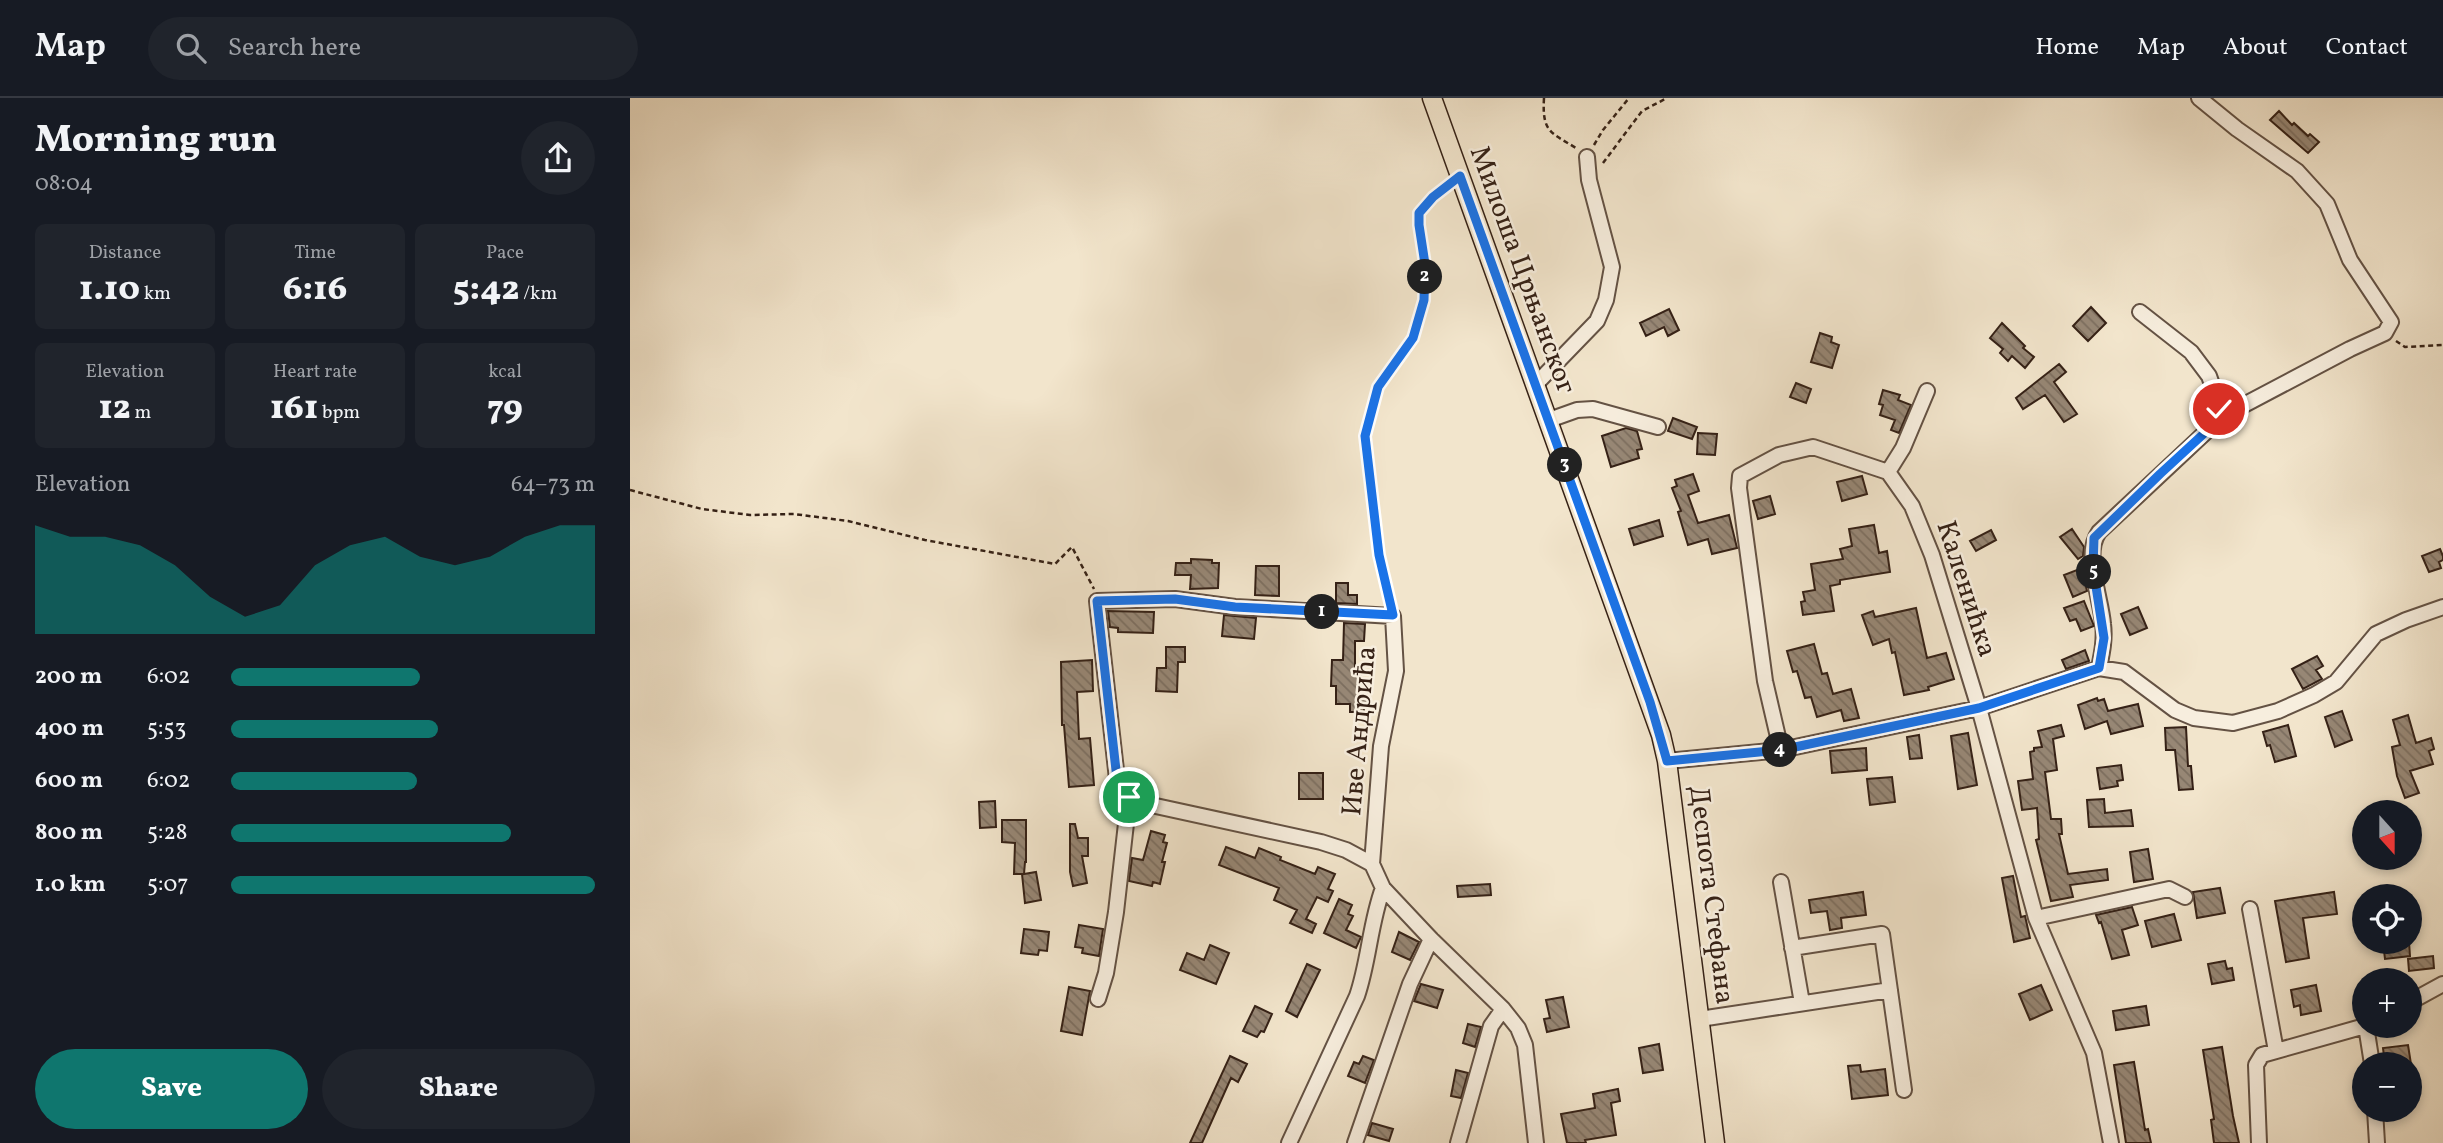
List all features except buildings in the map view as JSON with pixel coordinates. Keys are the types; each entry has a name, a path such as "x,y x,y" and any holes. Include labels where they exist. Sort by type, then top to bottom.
{"main road":[{"name":"Милоша Црњанског","path":"1432,98 1549,421"},
{"name":"Деспота Стефана","path":"1549,421 1650,702 1667,761 1715,1143"}],"street":[{"path":"2099,668 2104,638 2093,567 2094,538 2223,416 2385,333 2391,323 2350,261 2327,204 2297,171 2237,129 2199,98"},
{"path":"1536,384 1597,321 1606,300 1612,267 1587,163"},
{"path":"2140,312 2197,359 2209,376 2223,416"},
{"path":"1781,750 1765,681 1739,488 1740,476 1779,455 1813,447 1888,472 1903,448 1927,391"},
{"path":"1549,421 1577,410 1593,409 1658,427"},
{"name":"Каленићка","path":"1888,472 1912,506 1933,555 1979,708 2036,918 2094,1053 2111,1143"},
{"path":"1393,615 1235,607 1175,599 1097,601 1117,779 1129,797 1142,803 1321,842 1346,850 1372,864 1383,888 1503,1009 1518,1028 1525,1045 1536,1143"},
{"path":"1667,761 1781,750 1979,708 2108,667 2124,672 2175,710 2194,718 2233,723 2278,710 2314,695 2336,682 2376,634 2443,607"},
{"name":"Иве Андрића","path":"1372,864 1381,746 1396,671 1393,615"},
{"path":"1098,999 1106,973 1116,912 1129,797"},
{"path":"1781,882 1802,1003"},
{"path":"1289,1143 1357,996 1365,974 1369,937 1383,888"},
{"path":"2036,918 2169,889 2185,897"},
{"path":"2249,909 2276,1051"},
{"path":"1792,948 1882,934 1905,1090"},
{"path":"1355,1143 1410,984 1431,939"},
{"path":"2422,995 2443,984"},
{"path":"1700,1019 1890,990"},
{"path":"1458,1143 1491,1026 1503,1009"},
{"path":"2259,1143 2256,1065 2262,1055 2352,1030"},
{"path":"2376,1122 2377,1143"}],"path":[{"path":"1544,98 1542,117 1552,134 1596,168 1605,161 1642,111 1667,98"},
{"path":"1587,163 1603,130 1629,98"},
{"name":"Иве Андрића","path":"1393,615 1379,555 1365,436 1378,387 1413,338 1424,300 1425,264 1419,213 1433,197 1460,176"},
{"path":"2385,333 2405,347 2443,345"},
{"path":"630,490 702,509 750,515 794,514 848,521 925,540 1055,564 1072,547 1094,588 1097,601"}],"route":[{"path":"1129,797 1117,779 1097,601 1129,598 1175,599 1235,607 1393,615 1371,505 1365,436 1378,387 1413,338 1424,300 1425,264 1419,213 1433,197 1460,176 1608,583 1661,735 1667,761 1781,750 1979,708 2099,668 2104,638 2093,567 2094,538 2223,416 2219,409"}]}
